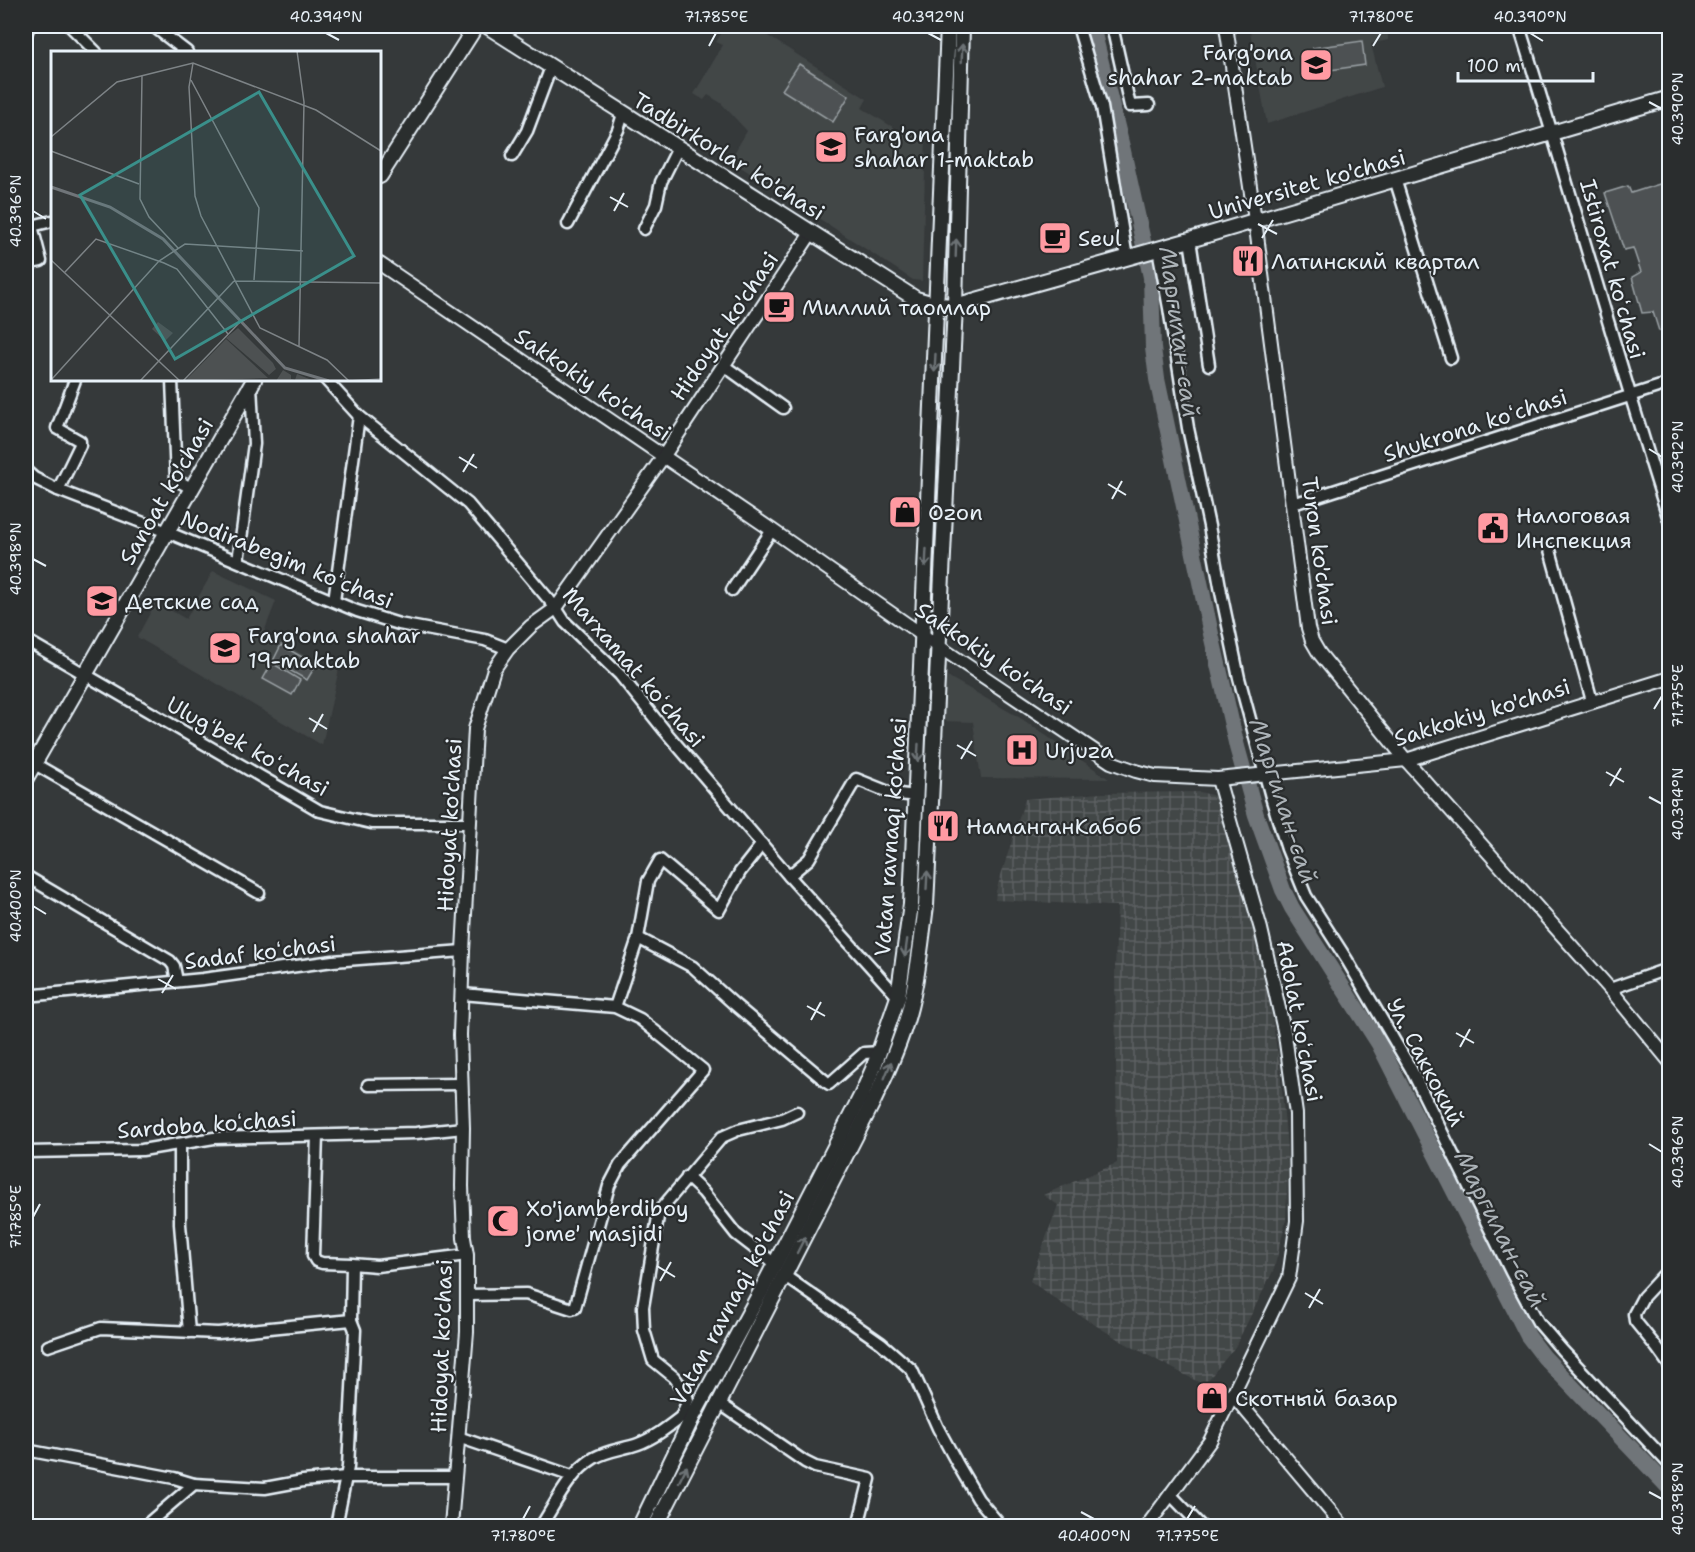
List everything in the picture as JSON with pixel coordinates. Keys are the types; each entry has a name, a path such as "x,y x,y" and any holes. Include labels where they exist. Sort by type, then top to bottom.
{"main road":[{"path":"381,174 476,26"},
{"name":"Tadbirkorlar ko'chasi","path":"487,26 916,299 938,305 955,306"},
{"path":"938,305 948,26"},
{"path":"955,306 962,26"},
{"name":"Universitet ko'chasi","path":"955,306 1190,240 1670,98"},
{"name":"Vatan ravnaqi ko'chasi","path":"656,1527 719,1403 767,1296 775,1264 862,1094 880,1052 898,997 911,904 938,305"},
{"name":"Vatan ravnaqi ko'chasi","path":"640,1527 687,1417 767,1296 785,1276 887,1074 908,1014 920,954 926,906 955,306"},
{"name":"Sanoat ko'chasi","path":"26,778 30,761 85,675 252,382"}],"street":[{"path":"26,34 29,26"},
{"path":"70,26 95,51"},
{"path":"153,26 186,51"},
{"path":"1078,26 1102,107 1128,258"},
{"path":"1112,26 1130,106 1149,105"},
{"name":"Turon ko'chasi","path":"1226,26 1255,220 1308,628 1312,641 1406,760 1610,989 1670,1062"},
{"name":"Istiroxat koʻchasi","path":"1519,26 1553,133 1629,395 1670,523"},
{"path":"512,156 527,130 550,67"},
{"path":"568,224 618,130 623,114"},
{"path":"644,229 656,205 661,182 678,148"},
{"path":"1395,179 1451,358"},
{"path":"26,216 32,226 41,261 26,264"},
{"path":"32,226 51,222"},
{"name":"Hidoyat ko'chasi","path":"451,1527 467,1332 467,1255 464,1227 460,1084 463,951 476,729 494,669 508,649 531,626 556,608 663,457 812,233"},
{"path":"1190,240 1209,365"},
{"name":"Ул. Саккокий","path":"1158,249 1188,428 1239,678 1287,849 1306,896 1412,1069 1511,1272 1538,1322 1670,1465"},
{"name":"Sakkokiy ko'chasi","path":"381,265 772,530 923,636 1111,762 1136,771 1155,776 1218,779 1406,760 1670,678"},
{"path":"723,365 783,408"},
{"path":"58,490 80,445 80,441 57,428 75,381"},
{"path":"172,381 176,480 191,488"},
{"name":"Marxamat koʻchasi","path":"327,381 359,416 468,504 566,622 620,675 789,876 898,997"},
{"path":"238,561 254,444 252,382"},
{"name":"Shukrona koʻchasi","path":"1293,504 1670,383"},
{"path":"334,600 359,416"},
{"name":"Nodirabegim koʻchasi","path":"26,471 34,478 58,490 167,532 357,611 399,624 485,640 508,649"},
{"path":"732,590 772,530"},
{"path":"1550,550 1592,701"},
{"name":"Ulugʻbek koʻchasi","path":"26,640 320,811 370,823 470,823"},
{"path":"30,761 259,893"},
{"path":"789,876 809,859 856,779 891,793 916,796"},
{"name":"Adolat koʻchasi","path":"1147,1527 1210,1441 1289,1278 1297,1221 1296,1114 1285,1035 1261,930 1218,779"},
{"path":"615,1007 638,938 648,881 660,860 719,910 740,872 762,844"},
{"path":"26,876 170,961 174,966 177,981"},
{"path":"638,938 693,967 829,1084 864,1053 880,1052"},
{"name":"Sadaf koʻchasi","path":"26,996 333,962 463,951"},
{"path":"1610,989 1670,968"},
{"path":"462,994 615,1007 640,1019 703,1070 620,1165 609,1186 575,1308 526,1294 468,1295"},
{"path":"368,1085 460,1084"},
{"path":"541,1527 572,1476 594,1458 639,1443 687,1417 686,1393 674,1377 653,1360 644,1330 643,1307 659,1211 722,1137 738,1130 782,1119 797,1112"},
{"name":"Sardoba koʻchasi","path":"26,1152 142,1150 214,1138 416,1133 463,1128"},
{"path":"317,1136 313,1256 316,1261 377,1266 467,1255"},
{"path":"180,1144 180,1224 189,1332"},
{"path":"687,1177 703,1192 736,1234 775,1264"},
{"path":"336,1527 346,1478 355,1330 351,1320 352,1264"},
{"path":"1670,1268 1642,1297 1634,1314 1635,1321 1670,1366"},
{"path":"785,1276 881,1343 912,1370 938,1428 957,1463 978,1499 1001,1527"},
{"path":"48,1346 101,1328 218,1333 351,1320"},
{"path":"1232,1394 1343,1527"},
{"path":"719,1403 815,1467 870,1479 858,1527"},
{"path":"458,1437 572,1476"},
{"path":"26,1450 174,1478 194,1484 265,1488 303,1481 346,1478 455,1477"},
{"path":"146,1527 194,1484"},
{"path":"1170,1494 1201,1527"}],"shaded area":[{"name":"Farg'ona shahar 1-maktab","path":"726,26 754,26 867,99 862,108 904,134 926,134 922,281 913,280 730,160 747,131 721,103 708,95 704,100 694,94 723,45 716,42"},
{"name":"Farg'ona shahar 2-maktab","path":"1249,26 1403,26 1388,35 1388,40 1371,44 1382,87 1267,124"},
{"path":"1362,41 1365,65 1316,72 1313,48"},
{"path":"799,64 849,96 833,122 782,90"},
{"path":"1669,181 1669,328 1659,331 1653,312 1642,313 1632,277 1641,272 1633,248 1624,250 1605,193 1628,186 1631,193"},
{"name":"Farg'ona shahar 19-maktab","path":"213,571 276,601 264,632 312,660 339,669 322,745 137,637 156,602 186,619"},
{"path":"281,645 316,665 307,680 273,661"},
{"path":"272,663 300,680 292,695 263,679"},
{"name":"Urjuza","path":"940,672 1022,719 1109,779 981,778 973,722 941,721"},
{"path":"1200,792 1215,796 1264,968 1280,1068 1288,1160 1286,1221 1274,1269 1235,1347 1204,1385 1121,1341 1030,1281 1058,1205 1043,1195 1117,1163 1115,968 1117,906 995,900 1025,799 1101,793"}],"waterway":[{"name":"Маргилан-сай","path":"1092,26 1151,277 1153,348 1157,379 1211,634 1237,747 1256,815 1283,890 1292,908 1379,1044 1528,1336 1544,1357 1670,1489"}],"place":[{"name":"Farg'ona shahar 2-maktab","path":"1316,65"},
{"name":"Farg'ona shahar 1-maktab","path":"831,147"},
{"name":"Seul","path":"1055,238"},
{"name":"Латинский квартал","path":"1248,261"},
{"name":"Миллий таомлар","path":"779,307"},
{"name":"Ozon","path":"905,512"},
{"name":"Налоговая Инспекция","path":"1493,528"},
{"name":"Детские сад","path":"102,601"},
{"name":"Farg'ona shahar 19-maktab","path":"225,648"},
{"name":"Urjuza","path":"1022,750"},
{"name":"НаманганКабоб","path":"943,826"},
{"name":"Xo'jamberdiboy jome' masjidi","path":"503,1221"},
{"name":"Скотный базар","path":"1212,1398"}]}
